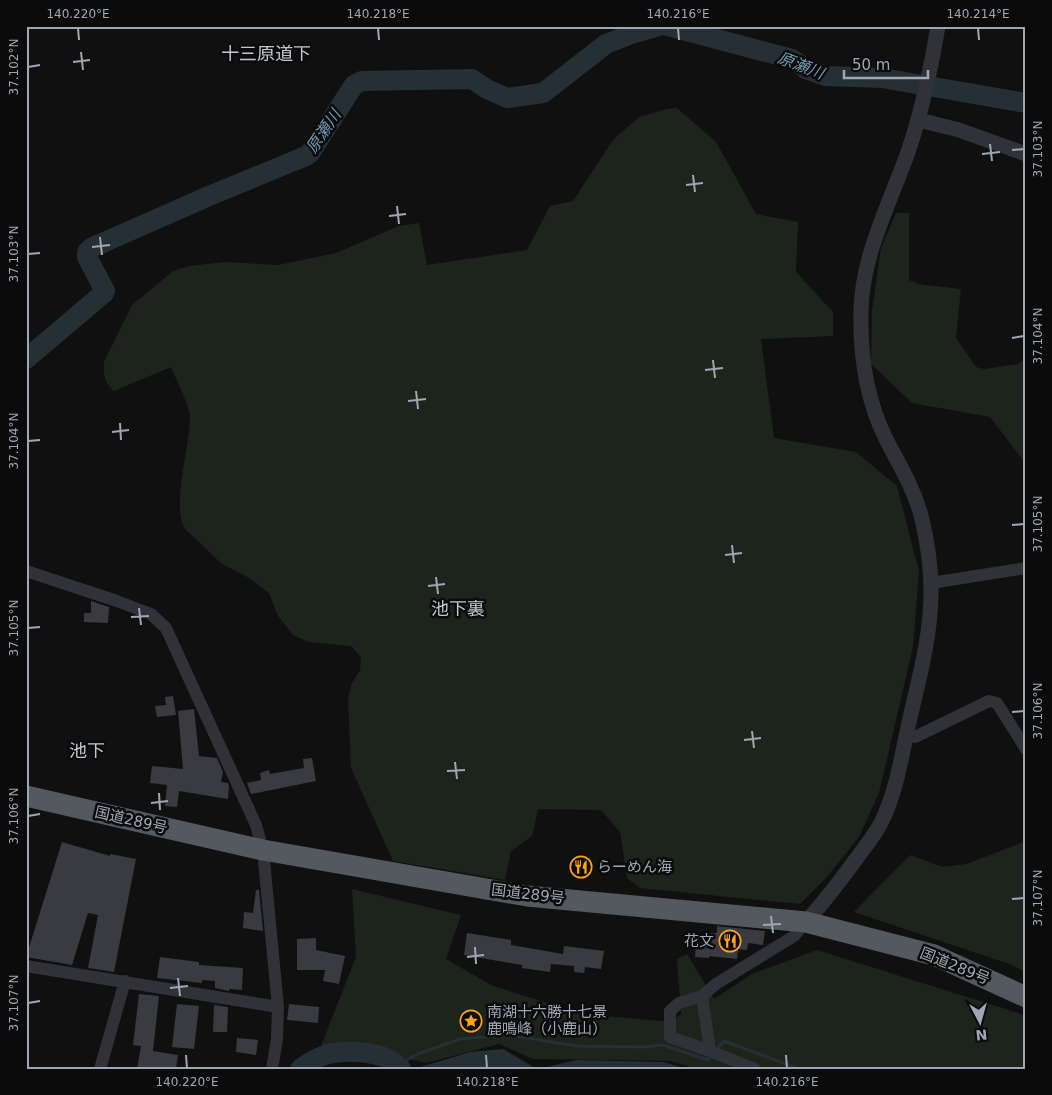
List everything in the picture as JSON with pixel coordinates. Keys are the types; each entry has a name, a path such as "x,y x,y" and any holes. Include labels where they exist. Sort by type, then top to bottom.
{"highway":[{"name":"国道289号","path":"26,796 263,850 526,896 806,922 934,955 1026,997"}],"street":[{"path":"755,1069 670,1038 670,1011 679,1003 702,996 752,961 794,936 822,905 869,843 881,822 894,788 925,645 930,615 931,583 928,546 920,513 909,481 884,435 872,405 861,343 861,308 865,275 874,242 919,120 938,26"},
{"path":"919,120 960,130 1026,154"},
{"path":"931,583 1026,568"},
{"path":"26,571 151,614 166,628 256,825 263,850 278,1007 277,1040 272,1069"},
{"path":"906,734 914,736 989,701 997,702 1026,749"},
{"path":"26,966 278,1007"},
{"path":"100,1069 125,981"},
{"path":"702,996 710,1051"}],"shaded area":[{"path":"677,108 716,142 756,214 798,222 796,272 833,312 833,336 761,339 774,438 856,452 897,486 919,571 913,647 879,793 859,837 826,878 800,904 640,888 627,878 620,832 601,810 538,809 532,836 511,851 505,880 393,861 351,768 348,699 351,685 360,670 361,657 351,646 308,642 293,635 278,616 269,593 249,578 222,564 185,529 181,519 180,491 190,413 171,367 114,391 108,385 104,375 104,362 132,305 173,271 189,266 225,262 278,265 336,253 399,226 419,223 427,265 527,250 550,206 573,201 613,140 639,117"},
{"path":"896,213 909,213 909,280 918,284 961,289 956,338 976,367 984,369 1018,364 1026,358 1026,464 990,417 912,403 871,364 872,310 881,248"},
{"path":"1026,841 1026,972 1012,965 854,912 910,855 942,867 967,864"},
{"path":"352,889 461,915 446,959 493,986 583,1014 671,1022 681,1014 677,959 687,954 714,999 752,974 817,950 1026,1017 1026,1069 697,1069 671,1061 533,1059 499,1044 426,1063 373,1050 317,1056 356,957"},
{"path":"503,1049 537,1069 393,1069 396,1067 417,1068 470,1052"},
{"path":"576,1060 664,1062 686,1069 539,1069"}],"building":[{"path":"91,601 109,607 108,623 84,622 84,613 91,613"},
{"path":"173,696 176,715 157,717 155,706 166,705 165,697"},
{"path":"194,709 199,756 217,758 223,772 221,782 228,783 229,786 228,799 179,791 177,807 165,806 167,785 150,783 152,766 183,769 178,711"},
{"path":"312,758 316,781 251,794 247,783 261,780 260,773 269,770 270,774 304,768 303,759"},
{"path":"62,842 110,856 110,854 136,859 114,972 88,968 98,915 88,913 72,965 26,957"},
{"path":"256,890 259,890 263,931 243,928 244,912 253,913"},
{"path":"717,926 765,931 763,945 748,943 747,950 738,949 737,959 709,956 709,958 695,957 696,942 708,943 709,933 717,933"},
{"path":"467,933 511,940 511,945 563,954 564,946 604,951 601,969 585,967 584,973 574,972 574,966 551,964 550,972 522,968 522,965 464,955"},
{"path":"316,938 316,950 345,956 339,984 323,981 325,970 297,970 297,939"},
{"path":"160,957 199,962 199,965 243,968 242,990 229,989 229,991 215,988 215,981 202,980 202,983 157,978"},
{"path":"139,994 159,996 153,1051 178,1055 176,1069 137,1069 141,1046 133,1045"},
{"path":"177,1004 199,1006 194,1049 172,1047"},
{"path":"289,1004 319,1007 318,1023 287,1020"},
{"path":"214,1005 228,1007 227,1032 213,1032"},
{"path":"237,1038 258,1040 256,1055 236,1052"}],"waterway":[{"name":"原瀬川","path":"26,359 104,293 105,291 87,257 87,252 91,248 306,156 310,153 354,85 362,81 472,79 487,89 507,98 543,93 606,44 659,26"},
{"name":"原瀬川","path":"668,26 792,59 806,69 826,76 882,78 1026,103"},
{"path":"392,1060 401,1063 418,1054 460,1039 509,1035 577,1046 644,1047 663,1045 708,1060 712,1055"},
{"path":"716,1050 724,1041 799,1069"},
{"path":"300,1069 320,1057 339,1052 374,1054 385,1058 401,1069"}],"place":[{"name":"らーめん海","path":"581,867"},
{"name":"花文","path":"730,941"},
{"name":"南湖十六勝十七景 鹿鳴峰（小鹿山）","path":"471,1021"}],"district":[{"name":"十三原道下","path":"266,54"},
{"name":"池下裏","path":"458,609"},
{"name":"池下","path":"87,751"}]}
